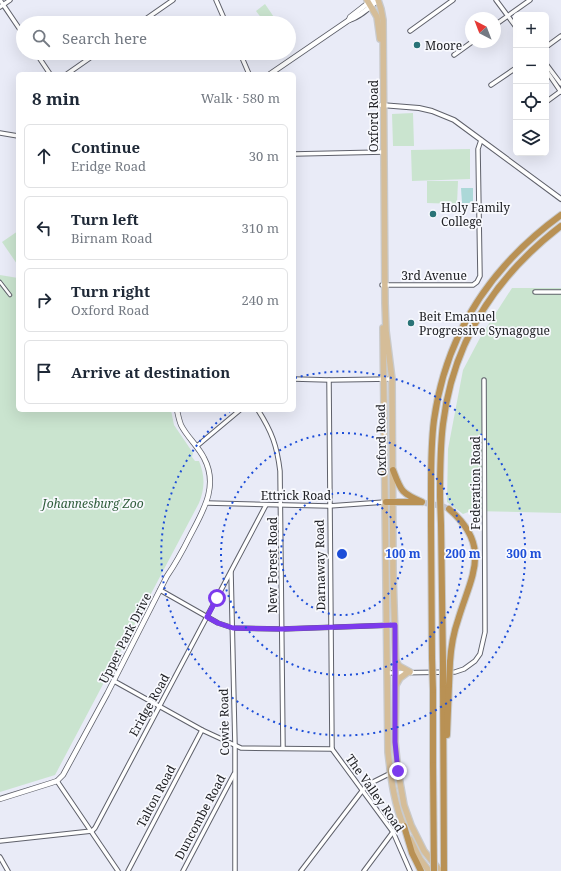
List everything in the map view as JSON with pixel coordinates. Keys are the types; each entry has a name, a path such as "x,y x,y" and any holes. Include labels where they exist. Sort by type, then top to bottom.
{"highway":[{"path":"434,871 430,490 432,441 437,401 444,372 460,331 474,306 497,274 516,253 534,236 561,215"},
{"path":"446,684 443,664 440,497 441,448 444,412 453,374 467,338 484,307 509,274 540,243 561,226"},
{"path":"389,502 424,502 408,496 402,491 397,483 393,470"},
{"path":"444,871 444,756 446,684 454,635 472,580 476,561 470,534 458,517 449,509"},
{"path":"404,826 420,871"}],"main road":[{"path":"296,56 348,20 353,19 370,2 378,0"},
{"name":"Oxford Road","path":"378,0 383,20 382,105"},
{"name":"Oxford Road","path":"370,2 377,17 379,27 382,105 384,379 395,625 395,742 404,805 426,855 440,871"},
{"path":"273,72 290,60"},
{"name":"Oxford Road","path":"384,286 386,331 392,379 393,470 389,502 387,625 388,752 390,773 398,809 404,826 420,858 429,871"},
{"name":"Upper Park Drive","path":"57,781 63,775 73,757 114,681 160,590 207,504 210,474 205,459 181,425 178,412"},
{"path":"395,686 400,678 409,672 402,668 396,660"},
{"path":"0,799 57,781"}],"street":[{"path":"0,0 2,6 16,25"},
{"path":"2,6 10,0"},
{"path":"150,16 173,0"},
{"path":"216,0 223,16"},
{"path":"410,31 453,0"},
{"path":"496,0 513,23"},
{"path":"501,21 530,0"},
{"path":"549,45 561,36"},
{"path":"454,55 465,47"},
{"path":"41,60 49,72"},
{"path":"70,72 87,60"},
{"path":"243,60 248,72"},
{"path":"549,68 561,84"},
{"path":"491,86 513,70"},
{"path":"549,74 561,91 549,100"},
{"path":"382,105 413,107 436,113 459,123 561,199"},
{"path":"0,133 16,136"},
{"name":"3rd Avenue","path":"384,286 473,285 477,282 480,276 478,149 481,140"},
{"path":"296,154 383,152"},
{"path":"0,282 10,295"},
{"path":"534,292 561,292"},
{"path":"296,379 392,379"},
{"name":"Darnaway Road","path":"329,380 332,749"},
{"name":"Federation Road","path":"387,673 460,671 470,666 481,651 485,632 484,380"},
{"path":"197,446 238,412"},
{"name":"New Forest Road","path":"259,412 268,427 276,446 280,471 283,748"},
{"name":"Ettrick Road","path":"207,504 329,506 389,502"},
{"name":"Eridge Road","path":"92,831 99,822 266,505"},
{"name":"Cowie Road","path":"231,572 236,871"},
{"path":"160,590 218,623 233,628 282,629 330,626 395,625"},
{"path":"114,681 202,730 235,746 249,749 332,749"},
{"name":"Talton Road","path":"128,871 202,730"},
{"name":"The Valley Road","path":"332,749 393,832 410,871"},
{"name":"Duncombe Road","path":"183,871 235,773"},
{"path":"301,871 367,785 390,773"},
{"path":"57,781 118,871"},
{"path":"0,841 92,831"},
{"path":"364,871 393,832"},
{"path":"0,857 8,871"}],"green space":[{"path":"265,4 273,16 260,16 256,11"},
{"path":"413,113 414,146 393,146 392,114"},
{"path":"470,149 470,179 412,181 411,150"},
{"path":"427,181 458,181 457,204 427,203"},
{"path":"16,232 16,263 2,242"},
{"name":"Johannesburg Zoo","path":"0,275 16,278 16,412 171,412 174,425 193,453 192,457 195,461 199,461 204,482 199,503 55,775 0,792"},
{"path":"512,288 561,288 561,513 471,511 463,514 447,502 448,449 463,370 481,336"}],"shaded area":[{"path":"461,188 473,188 473,203 462,203"}],"tunnel":[{"path":"425,503 442,506 449,509"}],"place":[{"name":"Moore","path":"417,45"},
{"name":"Holy Family College","path":"433,214"},
{"name":"Beit Emanuel Progressive Synagogue","path":"411,323"}],"route":[{"path":"217,598 207,617 218,623 233,628 282,629 330,626 395,625 395,742 398,771"}]}
